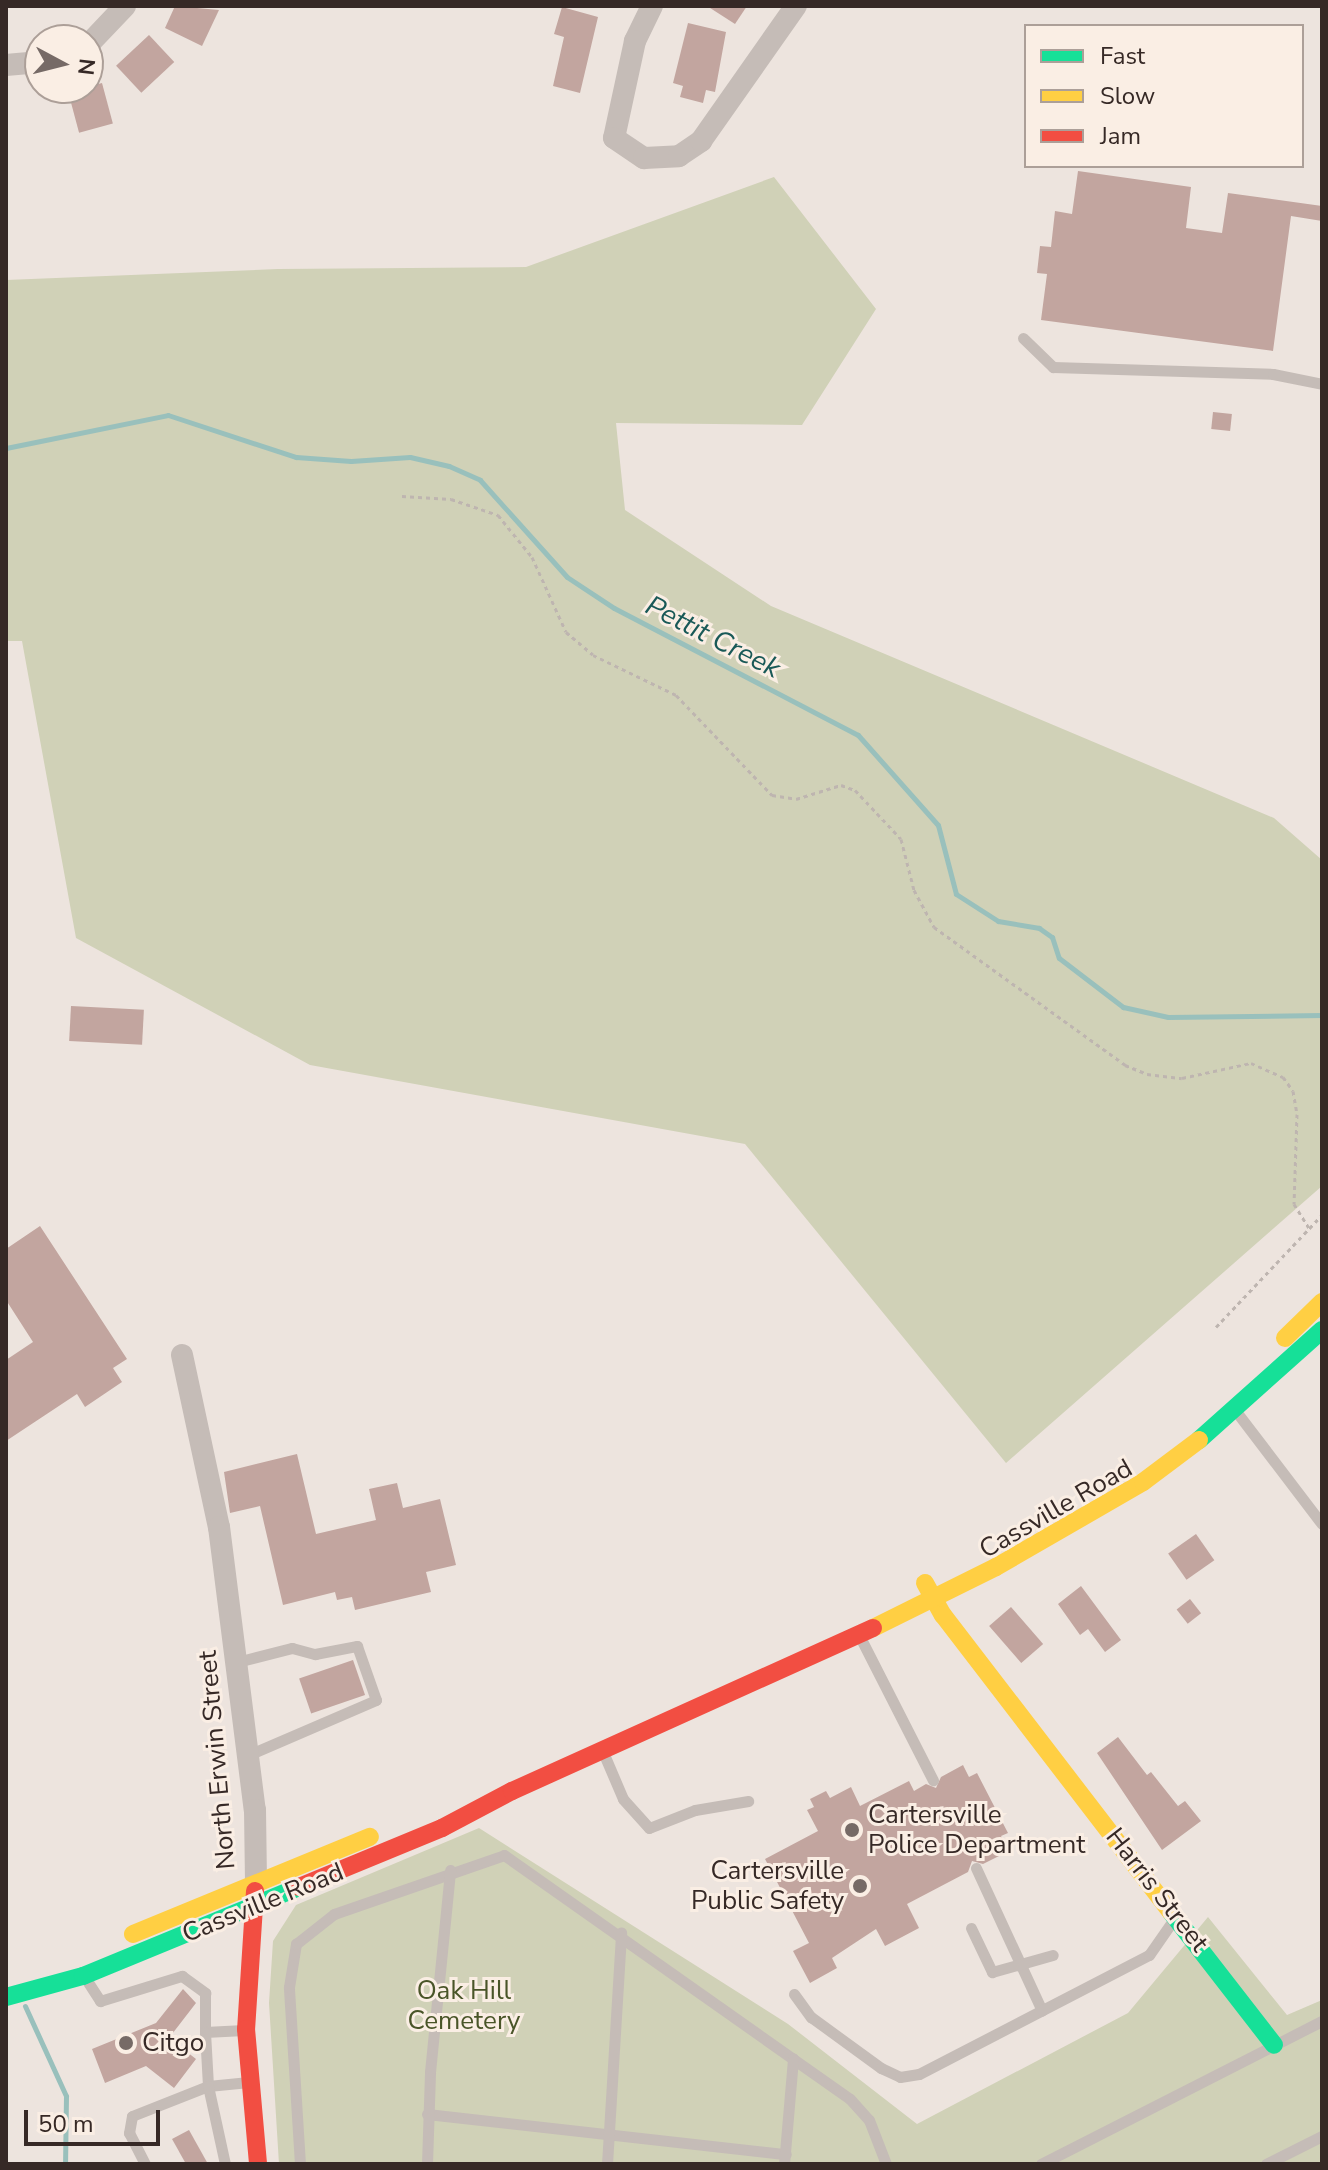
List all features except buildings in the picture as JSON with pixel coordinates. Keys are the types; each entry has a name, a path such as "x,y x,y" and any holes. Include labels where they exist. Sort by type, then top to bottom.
{"main road":[{"name":"Cassville Road","path":"761,1676 924,1582 1120,1476 1221,1397 1322,1302"},
{"name":"Cassville Road","path":"6,1996 83,1976 442,1828 512,1791 933,1599 1112,1504 1235,1410 1322,1330"},
{"name":"Harris Street","path":"924,1582 955,1630 1274,2045"},
{"path":"894,1618 955,1630"},
{"name":"Cassville Road","path":"6,1996 77,1958 256,1883 433,1814 512,1791"},
{"name":"North Erwin Street","path":"256,1883 246,2029 258,2164"}],"street":[{"path":"104,28 125,6"},
{"path":"652,6 635,41 614,138 644,158 679,156 701,141 796,6"},
{"name":"North Erwin Street","path":"182,1355 219,1527 259,1858 256,1883"}],"lane":[{"path":"1023,338 1053,367 1273,374 1322,384"},
{"path":"1235,1410 1322,1524"},
{"path":"859,1635 933,1780"},
{"path":"237,1662 292,1648 315,1654 357,1646 376,1700 248,1755"},
{"path":"603,1752 623,1799 649,1828 695,1810 748,1801"},
{"path":"300,2164 289,1987 296,1944 334,1914 487,1857 511,1856 850,2099 869,2120 886,2164"},
{"path":"976,1868 1042,2011"},
{"path":"427,2164 427,2114 450,1870"},
{"path":"794,1994 811,2017 900,2077 919,2074 1149,1955 1176,1915"},
{"path":"971,1928 992,1972 1053,1955"},
{"path":"607,2164 621,1932"},
{"path":"83,1976 100,2001 182,1976 205,1993 208,2086 225,2164"},
{"path":"1041,2164 1322,2021"},
{"path":"205,2032 246,2029"},
{"path":"427,2114 607,2133 785,2159 793,2058"},
{"path":"145,2164 129,2133 132,2116 208,2086 250,2082"},
{"path":"1266,2164 1322,2136"}],"path":[{"path":"402,496 451,499 498,515 524,544 559,621 579,645 676,695 772,795 796,799 841,785 855,790 901,839 914,890 934,927 1125,1065 1147,1074 1182,1078 1251,1063 1283,1077 1293,1091 1297,1114 1294,1204 1309,1228"},
{"path":"1216,1327 1322,1215"}],"green space":[{"path":"774,177 876,309 802,425 616,423 625,510 771,606 1274,818 1322,860 1322,1186 1006,1463 745,1144 310,1065 76,938 22,641 6,641 6,280 278,269 526,267"},
{"name":"Oak Hill Cemetery","path":"479,1828 788,2024 917,2124 1128,2013 1208,1917 1287,2015 1322,2000 1322,2164 279,2164 269,2003 273,1941 296,1905"}],"waterway":[{"name":"Pettit Creek","path":"6,448 168,415 296,457 351,461 410,457 449,466 480,480 567,577 614,608 858,735 938,825 956,894 998,921 1039,928 1052,937 1059,958 1123,1007 1168,1017 1322,1015"},
{"path":"25,2006 66,2096 65,2164"}],"traffic: fast":[{"path":"1199,1440 1322,1330"},
{"path":"6,1997 83,1976 299,1887"},
{"path":"1171,1912 1274,2045"}],"traffic: slow":[{"path":"1285,1338 1322,1302"},
{"path":"873,1628 996,1567 1143,1482 1199,1440"},
{"path":"925,1583 943,1615 1171,1912"},
{"path":"133,1934 370,1837"}],"traffic: jam":[{"path":"299,1887 442,1828 512,1791 873,1628"},
{"path":"255,1891 246,2029 258,2164"}],"place":[{"name":"Cartersville Police Department","path":"852,1830"},
{"name":"Cartersville Public Safety","path":"860,1886"},
{"name":"Citgo","path":"126,2043"}]}
